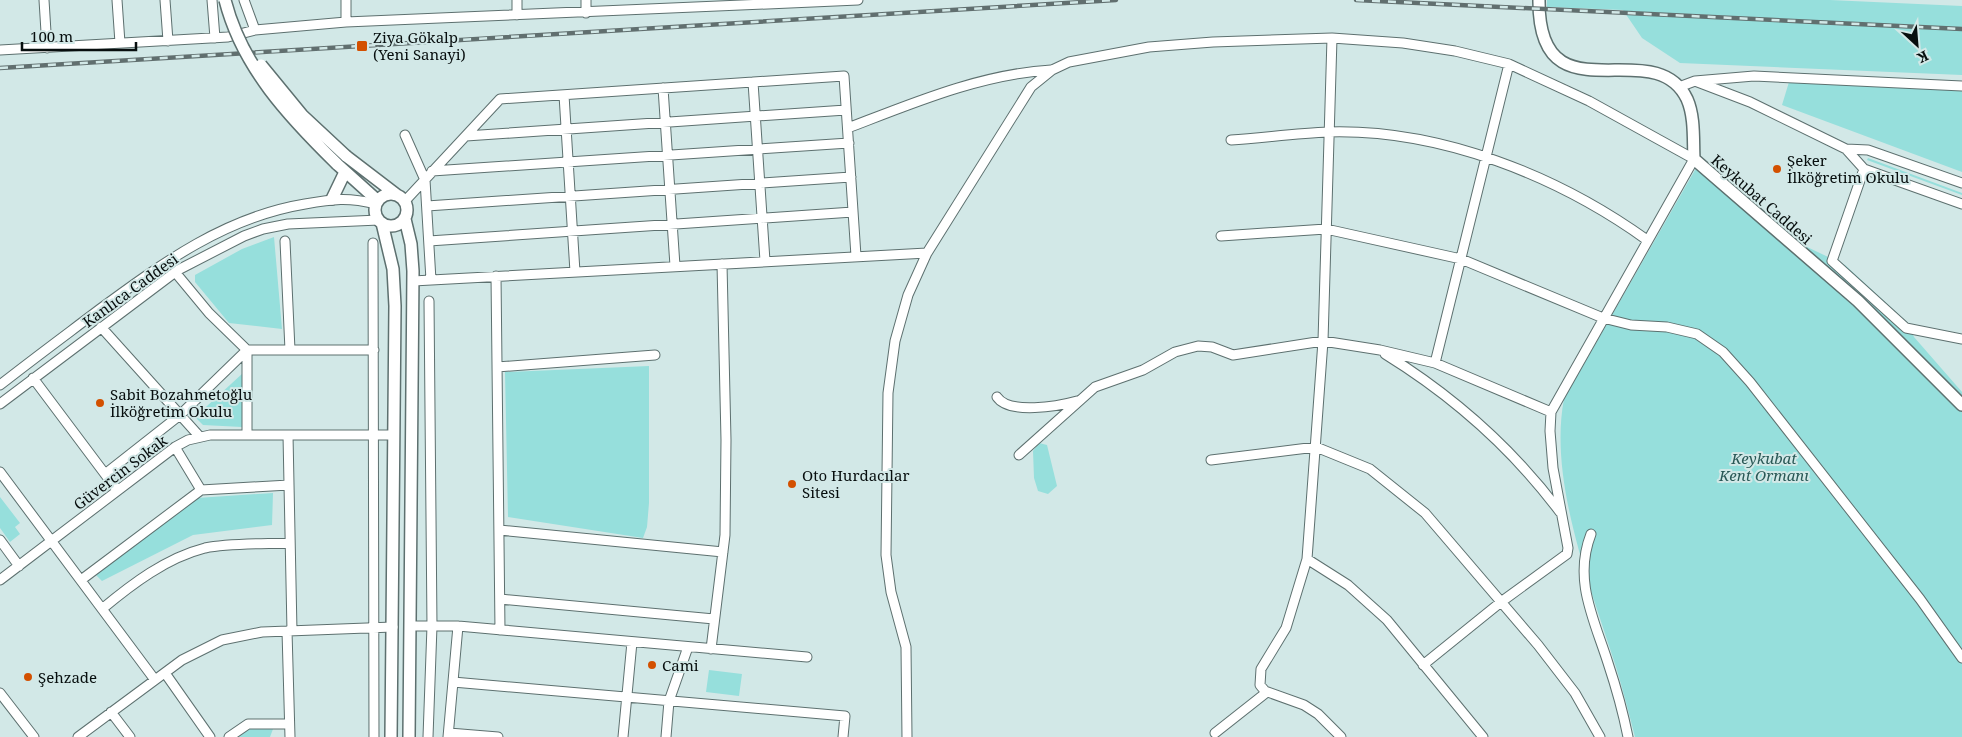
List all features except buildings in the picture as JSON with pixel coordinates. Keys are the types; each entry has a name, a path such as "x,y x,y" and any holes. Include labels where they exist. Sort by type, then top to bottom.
{"street":[{"path":"44,0 47,48"},
{"path":"117,0 120,44"},
{"path":"165,0 168,41"},
{"path":"212,0 215,38"},
{"path":"225,0 238,39 263,82 305,131 377,203"},
{"path":"233,0 244,33 270,79 302,115 346,156 401,198 408,211 405,219 412,257 413,281 410,737"},
{"path":"244,0 255,30"},
{"path":"346,0 346,22"},
{"path":"517,0 517,15"},
{"path":"586,0 586,12"},
{"path":"0,50 228,37 255,30 346,22 586,12 655,5 857,0"},
{"path":"1539,0 1541,35 1552,55 1562,62 1600,70 1657,72 1669,77 1680,87 1695,81 1754,76 1962,86"},
{"path":"1332,38 1322,341 1307,559 1286,628 1260,669 1260,685 1267,692 1304,705 1318,714 1341,737"},
{"path":"848,128 910,105 987,80 1013,74 1052,70 1078,60 1149,47 1205,42 1332,38 1427,46 1509,64 1589,101 1694,159 1551,412 1551,450 1568,548 1566,556 1501,602 1423,665"},
{"path":"1435,363 1484,158 1509,64"},
{"path":"907,737 908,671 906,647 891,592 886,555 888,393 895,341 903,309 927,252 1025,94 1037,81 1052,70"},
{"path":"401,198 425,180 500,100 844,76 856,256"},
{"path":"1695,81 1750,102 1846,149 1864,169 1962,204"},
{"path":"753,82 765,262"},
{"name":"Keykubat Caddesi","path":"1680,87 1691,111 1694,159 1858,301 1962,405"},
{"path":"663,88 675,266"},
{"path":"564,95 576,272"},
{"path":"466,136 846,110"},
{"path":"1231,140 1329,132 1412,140 1484,158 1528,173 1569,192 1609,214 1647,240"},
{"path":"405,135 425,180 431,280"},
{"path":"432,171 849,143"},
{"path":"1846,149 1868,150 1962,183"},
{"path":"332,199 341,168"},
{"path":"1829,277 1838,239 1862,182 1864,169"},
{"path":"426,206 851,177"},
{"path":"391,737 395,294 390,253 381,222 375,213 377,203 388,194 401,198"},
{"name":"Kanlıca Caddesi","path":"0,385 142,278 208,236 243,220 283,208 332,199 354,198 377,203"},
{"path":"429,241 853,212"},
{"path":"381,222 394,226 405,219"},
{"name":"Kanlıca Caddesi","path":"0,404 175,272 244,236 269,228 300,223 349,224 381,222"},
{"path":"1221,236 1326,229 1461,259 1603,318 1631,325 1691,332 1703,337 1723,352 1750,382 1920,599 1962,658"},
{"path":"285,241 290,350"},
{"path":"373,243 374,737"},
{"path":"413,281 927,252"},
{"path":"1832,261 1906,328 1962,339"},
{"path":"710,648 722,552 726,440 722,264"},
{"path":"175,272 209,313 247,350 246,435"},
{"path":"496,276 500,630"},
{"path":"428,737 432,626 430,301"},
{"path":"101,327 200,437"},
{"path":"1019,455 1079,400 1100,384 1143,370 1182,349 1207,346 1234,354 1322,341 1380,350 1435,363 1551,412"},
{"path":"105,474 180,415 247,350 374,350"},
{"path":"1380,350 1420,377 1473,418 1520,464 1563,516"},
{"path":"497,367 655,354"},
{"path":"33,378 117,490"},
{"path":"997,397 1007,406 1029,407 1052,406 1079,400"},
{"name":"Güvercin Sokak","path":"0,580 175,447 200,437 246,435 394,435"},
{"path":"288,435 290,737"},
{"path":"1211,460 1316,446 1370,469 1425,513 1538,645 1575,693 1600,737"},
{"path":"175,447 201,490"},
{"path":"0,472 155,680"},
{"path":"81,580 201,490 289,486"},
{"path":"499,530 722,552"},
{"path":"1591,534 1583,558 1587,594 1592,617 1614,680 1628,737"},
{"path":"0,540 19,566"},
{"path":"102,608 149,574 190,553 206,548 290,543"},
{"path":"1307,559 1334,576 1373,606 1400,634 1423,665 1483,737"},
{"path":"500,599 714,619"},
{"path":"410,626 458,626 807,657"},
{"path":"458,626 448,735 498,737"},
{"path":"78,737 191,654 222,640 248,633 393,628"},
{"path":"623,737 632,642"},
{"path":"666,737 669,701 688,647"},
{"path":"164,673 210,737"},
{"path":"453,682 845,716 843,737"},
{"path":"1215,733 1267,692"},
{"path":"0,693 34,737"},
{"path":"112,712 130,737"},
{"path":"229,737 248,724 289,724"}],"green space":[{"path":"1547,0 1830,0 1962,6 1962,75 1680,63 1642,38 1623,10 1547,7"},
{"path":"1789,82 1962,90 1962,172 1782,105"},
{"path":"1868,158 1962,193 1962,195 1867,160"},
{"name":"Keykubat Kent Ormanı","path":"1707,163 1805,246 1845,265 1907,322 1914,337 1962,392 1962,737 1635,737 1624,693 1584,569 1567,499 1562,464 1561,431 1564,399 1695,170"},
{"path":"274,237 282,329 229,323 195,282 195,275 242,249"},
{"path":"649,366 649,503 647,527 643,538 508,517 505,372"},
{"path":"243,373 242,427 203,425 195,417"},
{"path":"1039,443 1047,445 1057,486 1048,494 1038,491 1034,478 1033,451"},
{"path":"273,493 272,525 193,535 102,581 96,575 197,498"},
{"path":"0,497 20,523 15,527 20,534 10,542 0,528"},
{"path":"709,670 742,674 739,696 706,692"},
{"path":"246,726 273,729 270,737 231,737"}],"railway":[{"path":"0,68 1116,0"},
{"path":"1356,0 1962,29"}],"place":[{"name":"Ziya Gökalp (Yeni Sanayi)","path":"362,46"},
{"name":"Şeker İlköğretim Okulu","path":"1777,169"},
{"name":"Sabit Bozahmetoğlu İlköğretim Okulu","path":"100,403"},
{"name":"Oto Hurdacılar Sitesi","path":"792,484"},
{"name":"Cami","path":"652,665"},
{"name":"Şehzade","path":"28,677"}]}
